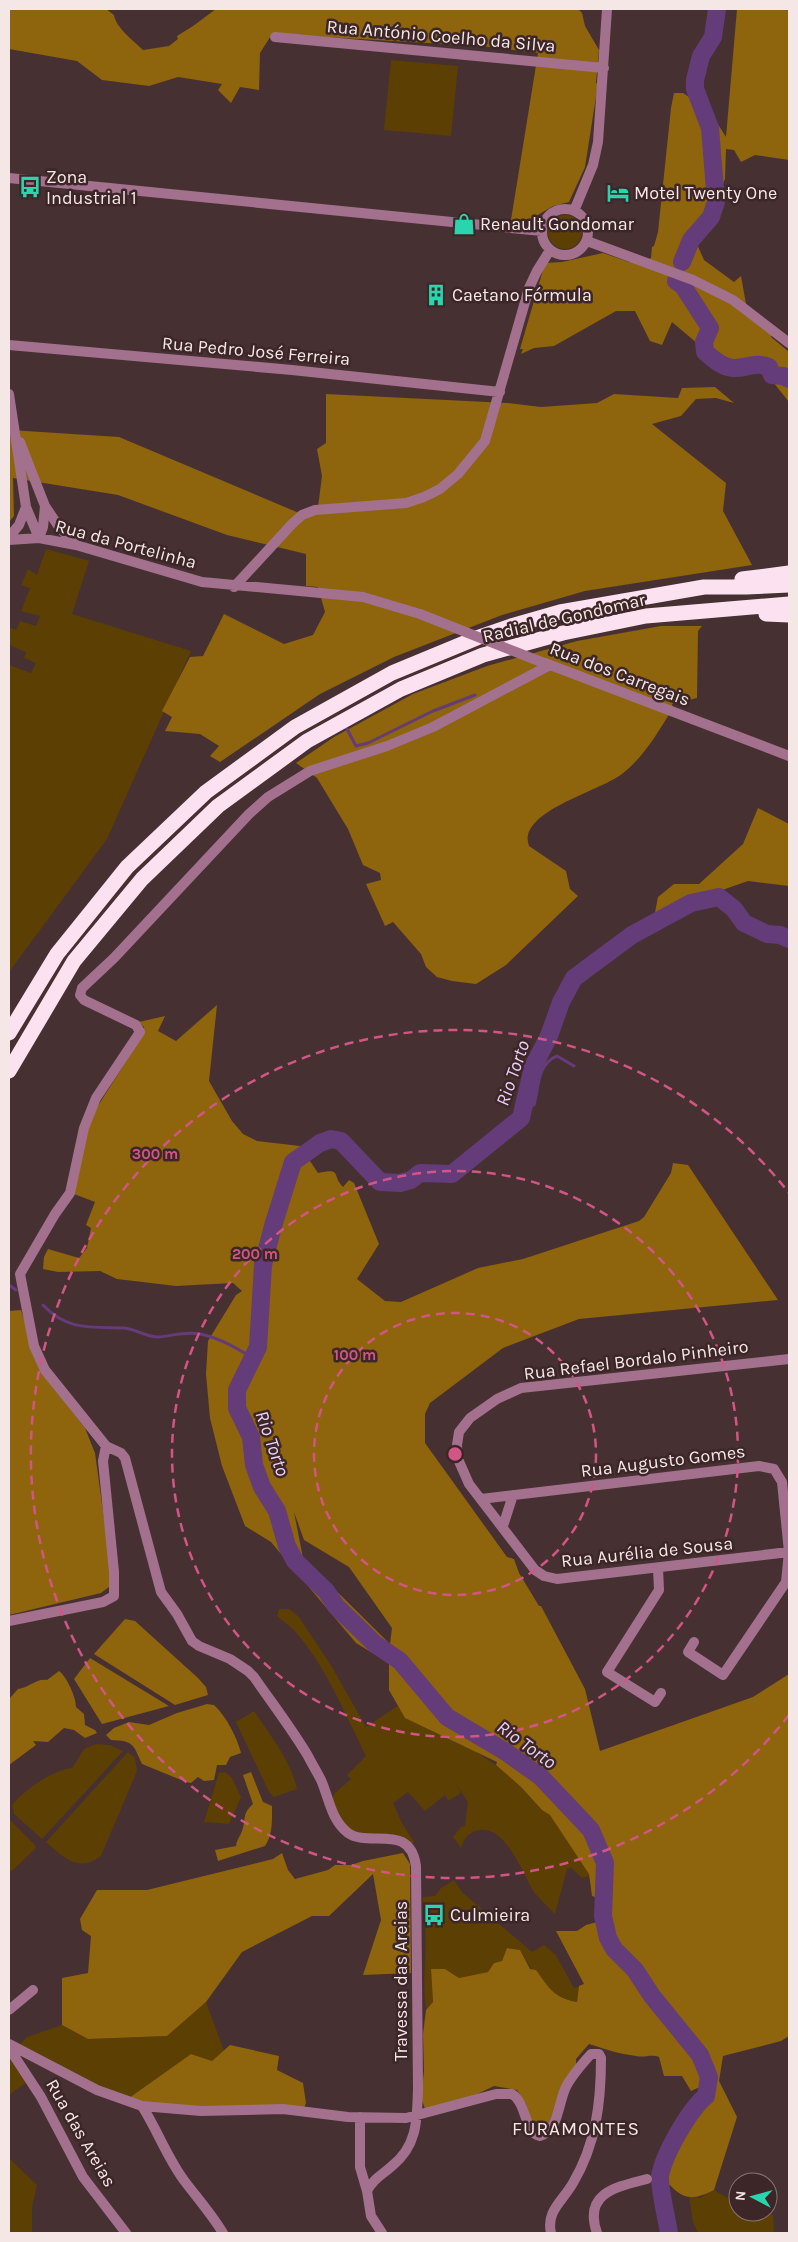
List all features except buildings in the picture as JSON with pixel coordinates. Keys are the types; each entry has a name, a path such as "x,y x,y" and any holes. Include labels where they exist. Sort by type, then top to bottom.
{"highway":[{"path":"746,583 789,573"},
{"path":"746,583 789,585"},
{"name":"Radial de Gondomar","path":"9,1033 57,954 127,868 206,792 295,727 392,673 479,637 560,612 704,587 746,583"},
{"path":"747,610 789,604"},
{"path":"747,610 789,615"},
{"name":"Radial de Gondomar","path":"9,1070 74,961 142,879 218,806 307,741 401,689 483,655 563,633 646,616 747,610"}],"street":[{"path":"574,211 593,165 598,142 607,9"},
{"name":"Rua António Coelho da Silva","path":"275,37 604,68"},
{"path":"9,178 542,230"},
{"path":"560,210 574,211 585,220 589,234 587,242 583,248 571,255 556,254 550,250 542,238 544,223 553,212 560,210"},
{"path":"587,242 694,280 725,296 754,315 789,343"},
{"path":"234,586 302,515 315,510 406,502 424,497 440,489 468,463 485,441 529,288 550,250"},
{"name":"Rua Pedro José Ferreira","path":"9,344 292,370 500,392"},
{"path":"9,394 26,508 39,538"},
{"path":"13,425 46,506 59,527 76,545"},
{"path":"39,538 44,527 46,506"},
{"path":"9,538 19,525 26,508"},
{"name":"Rua da Portelinha","path":"9,538 39,538 76,545 202,582 234,586"},
{"name":"Rua dos Carregais","path":"234,586 363,597 420,614 789,756"},
{"name":"Travessa das Areias","path":"367,2191 376,2177 406,2153 413,2134 416,2116 418,2088 415,1858 409,1847 394,1840 383,1837 358,1837 349,1834 331,1809 320,1779 308,1757 254,1677 230,1660 208,1651 192,1641 177,1614 161,1592 124,1458 121,1453 106,1446 45,1370 34,1346 20,1274 55,1214 70,1193 84,1128 96,1098 140,1032 136,1025 84,1000 80,995 82,988 268,797 310,771 387,746 433,727 547,664"},
{"name":"Rua Refael Bordalo Pinheiro","path":"503,1526 463,1472 458,1459 457,1446 459,1432 470,1418 496,1399 521,1388 789,1359"},
{"path":"9,1621 103,1602 114,1596 114,1572 102,1461 106,1446"},
{"name":"Rua Augusto Gomes","path":"481,1498 759,1466 774,1469 782,1482 787,1508 789,1552 786,1582 723,1675 688,1652 694,1642"},
{"path":"503,1526 514,1495"},
{"name":"Rua Aurélia de Sousa","path":"503,1526 535,1570 544,1576 557,1579 789,1552"},
{"path":"658,1568 659,1590 607,1672 655,1702 661,1693"},
{"path":"9,2010 33,1990"},
{"path":"9,2044 97,2090 142,2106 201,2111 283,2109 360,2117 416,2116 496,2094 512,2094 519,2100 532,2132 535,2135 543,2136 556,2117 566,2087 591,2054 599,2054 601,2058 601,2082 596,2128 581,2169 560,2204 551,2214 548,2222 551,2233"},
{"name":"Rua das Areias","path":"9,2048 41,2097 83,2177 126,2233"},
{"path":"142,2106 171,2160 186,2183 210,2211 223,2233"},
{"path":"360,2117 360,2167 367,2191 371,2216 382,2233"},
{"path":"597,2233 592,2220 592,2210 599,2200 608,2192 622,2185 647,2179"}],"shaded area":[{"path":"9,9 106,9 114,15 118,25 143,50 169,46 178,39 177,36 216,9 578,9 582,13 585,26 599,50 596,83 598,84 585,167 569,202 553,206 531,219 511,220 538,53 481,46 272,34 260,53 259,90 240,87 231,103 218,90 222,84 178,77 149,86 102,80 77,61 9,49"},
{"path":"737,9 789,9 789,160 755,155 741,162 734,150 726,149 725,179 710,214 693,235 704,260 734,282 741,276 748,315 773,332 771,337 789,352 789,402 761,367 731,371 720,368 702,357 698,344 672,322 662,345 650,341 635,311 616,311 554,346 534,348 521,354 523,349 520,349 545,263 562,262 603,253 629,262 644,262 651,258 652,247 658,232 674,93 683,93 709,110 726,137"},
{"path":"391,60 458,66 451,136 384,130"},
{"path":"565,215 572,216 577,220 581,225 581,239 577,244 572,248 565,249 558,248 553,244 549,239 548,232 549,225 553,220 558,216"},
{"path":"715,387 734,403 716,398 696,399 681,416 652,424 726,483 723,511 752,565 585,591 502,615 394,657 320,694 220,762 210,756 219,746 200,734 165,731 172,717 162,711 190,657 203,656 224,614 284,644 313,635 325,612 318,587 306,586 306,554 227,535 118,495 13,478 14,516 9,522 9,425 10,430 119,437 299,513 318,507 322,476 317,449 326,443 326,394 507,403 541,407 597,403 614,394 678,398 682,388"},
{"path":"46,549 89,561 72,614 191,651 107,839 9,972 9,665 31,673 36,663 24,658 26,652 9,645 9,627 16,630 20,621 36,626 40,616 21,611 30,588 21,585 28,569 37,575"},
{"path":"661,626 702,626 698,631 697,698 672,704 673,708 650,743 638,759 622,774 555,808 533,825 528,835 529,846 566,871 570,889 578,896 506,965 476,984 437,977 426,967 421,954 393,922 385,926 366,884 381,880 380,873 363,865 348,829 317,778 296,763 334,737 413,694 487,666 577,641"},
{"path":"758,808 789,824 789,886 748,881 688,902 654,918 658,897 674,884 699,884 743,844"},
{"path":"217,1005 209,1081 232,1121 243,1134 257,1141 300,1146 318,1173 334,1172 343,1187 349,1180 354,1183 379,1244 357,1279 385,1301 401,1302 478,1268 523,1259 639,1221 644,1217 671,1173 673,1163 688,1165 778,1300 579,1319 503,1348 430,1403 425,1414 425,1443 507,1557 514,1559 519,1573 539,1606 541,1606 585,1689 600,1751 753,1697 789,1674 789,2036 781,2041 723,2056 719,2081 737,2117 714,2190 697,2197 685,2196 674,2189 662,2177 675,2144 686,2123 707,2096 710,2077 701,2055 653,1995 636,1969 615,1948 606,1926 604,1899 599,1898 599,1914 608,1951 624,1965 643,1990 648,2001 673,2026 702,2064 704,2085 691,2091 682,2076 664,2076 659,2057 630,2055 589,2044 576,2059 576,2069 545,2131 539,2133 534,2128 526,2104 517,2090 494,2086 471,2097 425,2109 421,2097 424,2071 423,2034 426,2010 433,2002 431,1969 445,1969 459,1978 488,1972 494,1963 502,1961 507,1948 520,1950 530,1969 536,1970 557,1995 577,2002 579,1986 584,1984 556,1931 577,1931 586,1925 597,1922 595,1897 592,1896 589,1874 550,1815 542,1810 521,1787 496,1765 497,1762 405,1718 389,1690 389,1658 387,1662 356,1643 271,1542 245,1526 222,1466 210,1418 206,1374 208,1341 236,1295 242,1291 233,1283 176,1286 117,1279 100,1271 58,1272 43,1269 44,1257 48,1249 79,1258 87,1248 91,1228 86,1225 95,1202 74,1194 79,1153 94,1112 141,1038 144,1027 139,1022 165,1016 158,1031 176,1041","holes":["294,1512 304,1540 349,1567 392,1628 390,1644 303,1558"]},
{"path":"21,1310 41,1372 85,1428 95,1453 110,1562 109,1587 101,1593 9,1615 9,1311"},
{"path":"279,1609 289,1609 299,1617 332,1667 366,1727 402,1703 496,1765 521,1787 542,1810 572,1828 590,1876 582,1878 571,1868 567,1869 555,1914 534,1892 512,1852 497,1835 489,1830 472,1832 467,1836 461,1848 453,1837 461,1827 465,1826 468,1802 456,1784 461,1793 448,1801 445,1795 425,1811 408,1792 393,1803 402,1823 414,1842 409,1847 365,1833 353,1832 340,1820 332,1799 335,1793 351,1779 347,1775 366,1756 316,1659 294,1630 277,1616"},
{"path":"125,1619 135,1621 198,1678 206,1687 208,1695 175,1705 94,1654"},
{"path":"90,1658 169,1706 102,1724 74,1679"},
{"path":"59,1671 70,1688 76,1707 84,1714 85,1725 97,1733 85,1738 74,1730 64,1728 48,1742 33,1741 36,1745 9,1765 9,1699 18,1689 40,1680 47,1680"},
{"path":"207,1704 214,1705 223,1715 234,1734 241,1753 230,1757 226,1765 217,1765 214,1780 204,1781 198,1777 191,1783 186,1782 142,1764 132,1745 124,1741 111,1740 106,1735 114,1728 129,1722 149,1725 177,1713"},
{"path":"254,1711 285,1758 297,1789 274,1797 269,1792 236,1722"},
{"path":"96,1744 110,1745 123,1751 42,1839 14,1814 12,1805 39,1782 56,1773 72,1768 84,1749"},
{"path":"128,1752 135,1758 137,1771 101,1856 85,1863 78,1863 65,1858 46,1842"},
{"path":"225,1772 232,1778 241,1797 229,1824 204,1822 219,1773"},
{"path":"251,1772 263,1802 272,1806 272,1827 269,1837 265,1846 218,1861 215,1850 236,1846 246,1814 253,1804 243,1775"},
{"path":"9,1819 36,1848 12,1871 9,1870"},
{"path":"282,1853 288,1870 295,1879 328,1870 335,1865 351,1865 403,1853 410,1864 411,1973 363,1975 381,1920 373,1874 329,1916 312,1916 242,1952 206,2002 167,2036 88,2039 62,2025 62,1978 88,1973 91,1936 82,1930 80,1919 97,1890 147,1890 273,1859"},
{"path":"454,1880 462,1892 532,1952 544,1945 556,1955 574,1988 579,1986 577,2002 550,1990 530,1968 520,1950 507,1948 502,1961 494,1963 488,1972 459,1978 445,1969 431,1969 433,2002 426,2010 423,1897 435,1896 441,1888"},
{"path":"206,2002 224,2051 212,2061 191,2054 129,2098 108,2091 18,2046 27,2037 62,2025 88,2039 167,2036"},
{"path":"230,2045 279,2056 277,2070 303,2083 306,2103 304,2108 228,2108 144,2103 129,2098 191,2054 212,2061"},
{"path":"9,2054 27,2082 9,2095"},
{"path":"9,2160 37,2185 32,2207 32,2233 9,2233"},
{"path":"714,2190 728,2198 728,2222 773,2222 774,2233 698,2233 693,2222 689,2196 700,2198"}],"waterway":[{"name":"Rio Torto","path":"682,262 691,240 711,217 716,202 710,128 695,89 695,80 701,56 713,37 717,9"},
{"name":"Rio Torto","path":"676,281 683,286 710,328 704,342 705,352 708,355 729,367 738,368 764,365 769,367 772,375 783,376 789,379"},
{"path":"347,729 356,746 368,743 433,711 475,695"},
{"name":"Rio Torto","path":"669,2233 660,2181 662,2167 678,2133 692,2111 706,2096 709,2077 700,2055 652,1996 635,1970 614,1949 608,1938 603,1916 605,1863 591,1830 541,1777 506,1752 447,1717 400,1661 375,1644 336,1606 326,1591 295,1561 287,1546 277,1511 262,1487 254,1465 251,1437 237,1408 237,1390 258,1347 263,1265 293,1162 320,1143 331,1139 341,1141 380,1182 400,1183 411,1180 420,1173 452,1174 521,1118 533,1067 549,1036 561,1002 574,978 632,935 691,903 719,897 734,909 744,923 767,934 780,935 789,939"},
{"path":"523,1107 534,1105 542,1070 550,1060 557,1056 574,1066"},
{"path":"9,1285 16,1290"},
{"path":"43,1305 61,1319 80,1326 124,1328 154,1337 190,1333 200,1334 221,1341 253,1358"}],"place":[{"name":"Zona Industrial 1","path":"30,187"},
{"name":"Motel Twenty One","path":"618,193"},
{"name":"Renault Gondomar","path":"464,224"},
{"name":"Caetano Fórmula","path":"436,295"},
{"name":"Culmieira","path":"434,1915"}],"district":[{"name":"FURAMONTES","path":"576,2128"}]}
